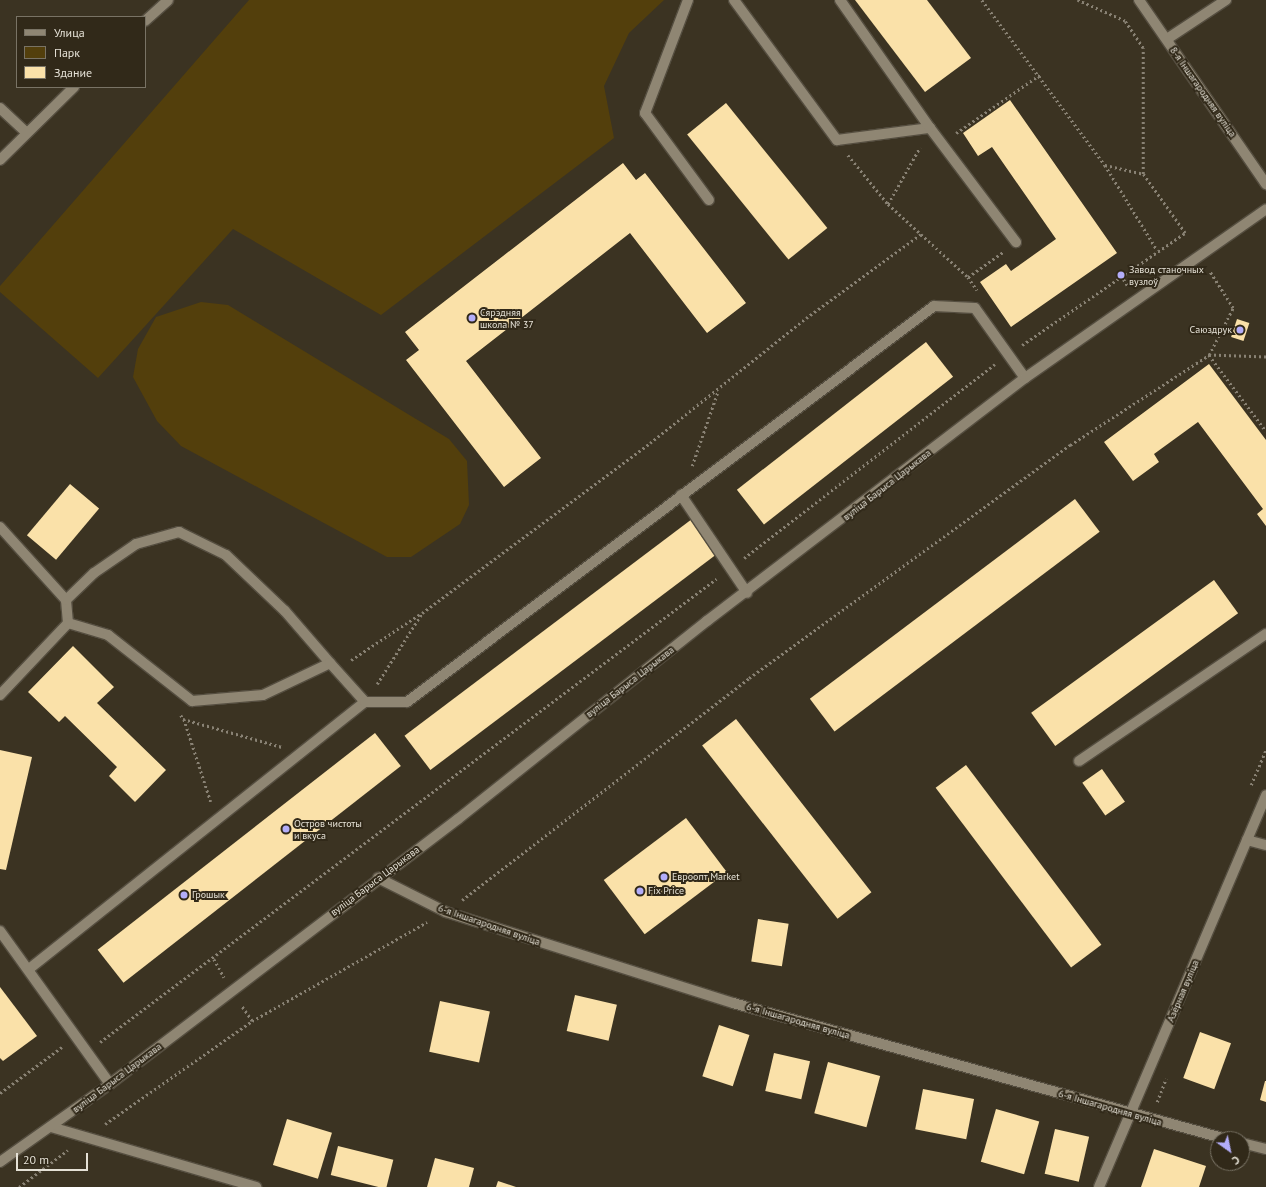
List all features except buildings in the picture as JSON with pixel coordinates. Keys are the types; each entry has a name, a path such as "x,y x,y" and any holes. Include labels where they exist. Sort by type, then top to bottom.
{"main road":[{"path":"146,20 168,0"},
{"path":"688,0 645,113 709,200"},
{"path":"734,0 837,140 930,128"},
{"path":"840,0 930,128 1016,242"},
{"name":"8-я Іншагародняя вуліца","path":"1139,0 1266,184"},
{"path":"1167,39 1226,0"},
{"path":"0,160 26,132 73,88"},
{"path":"0,108 26,132"},
{"name":"вуліца Барыса Царыкава","path":"0,1162 110,1084 232,992 1025,378 1266,210"},
{"path":"29,969 365,702 407,702 934,306 975,308 1007,356 1025,378"},
{"path":"681,495 732,568 747,593"},
{"path":"0,528 66,600 68,623 0,695"},
{"path":"66,600 94,574 136,544 179,532 226,555 285,611 365,702"},
{"path":"68,623 108,635 192,701 263,695 333,667"},
{"path":"1080,761 1266,634"},
{"name":"Азёрная вуліца","path":"1099,1187 1266,795"},
{"path":"1247,840 1266,845"},
{"name":"6-я Іншагародняя вуліца","path":"378,878 446,912 733,1003 1210,1135"},
{"path":"0,931 88,1050 110,1084"},
{"path":"51,1127 256,1187"},
{"path":"1250,1145 1266,1149"}],"path":[{"path":"982,0 1041,74 1105,164 1157,250"},
{"path":"0,1093 61,1046 88,1050 214,959 732,568 1007,356 1157,250 1185,233 1143,174 1143,48 1124,21 1077,0"},
{"path":"951,137 1041,74"},
{"path":"888,204 930,128"},
{"path":"837,140 888,204 968,278 981,297"},
{"path":"1105,164 1143,174"},
{"path":"333,667 422,613 718,391 806,318 921,234"},
{"path":"968,278 1016,242"},
{"path":"19,1187 87,1137 252,1021 446,912 762,669 1070,445 1209,355 1233,308 1210,272"},
{"path":"1209,355 1266,357"},
{"path":"1209,355 1266,431"},
{"path":"681,495 718,391"},
{"path":"365,702 422,613"},
{"path":"177,707 183,719 216,820"},
{"path":"183,719 301,753"},
{"path":"214,959 232,992 252,1021"}],"green space":[{"path":"249,0 664,0 629,33 604,86 614,138 381,315 233,229 98,378 0,292 0,286"},
{"path":"201,302 228,305 449,439 467,461 469,505 460,524 411,557 387,557 181,446 157,421 133,377 138,349 156,317"}],"place":[{"name":"Завод станочных вузлоў","path":"1121,275"},
{"name":"Сярэдняя школа № 37","path":"472,318"},
{"name":"Саюздрук","path":"1240,330"},
{"name":"Остров чистоты и вкуса","path":"286,829"},
{"name":"Евроопт Market","path":"664,877"},
{"name":"Fix Price","path":"640,891"},
{"name":"Грошык","path":"184,895"}]}
